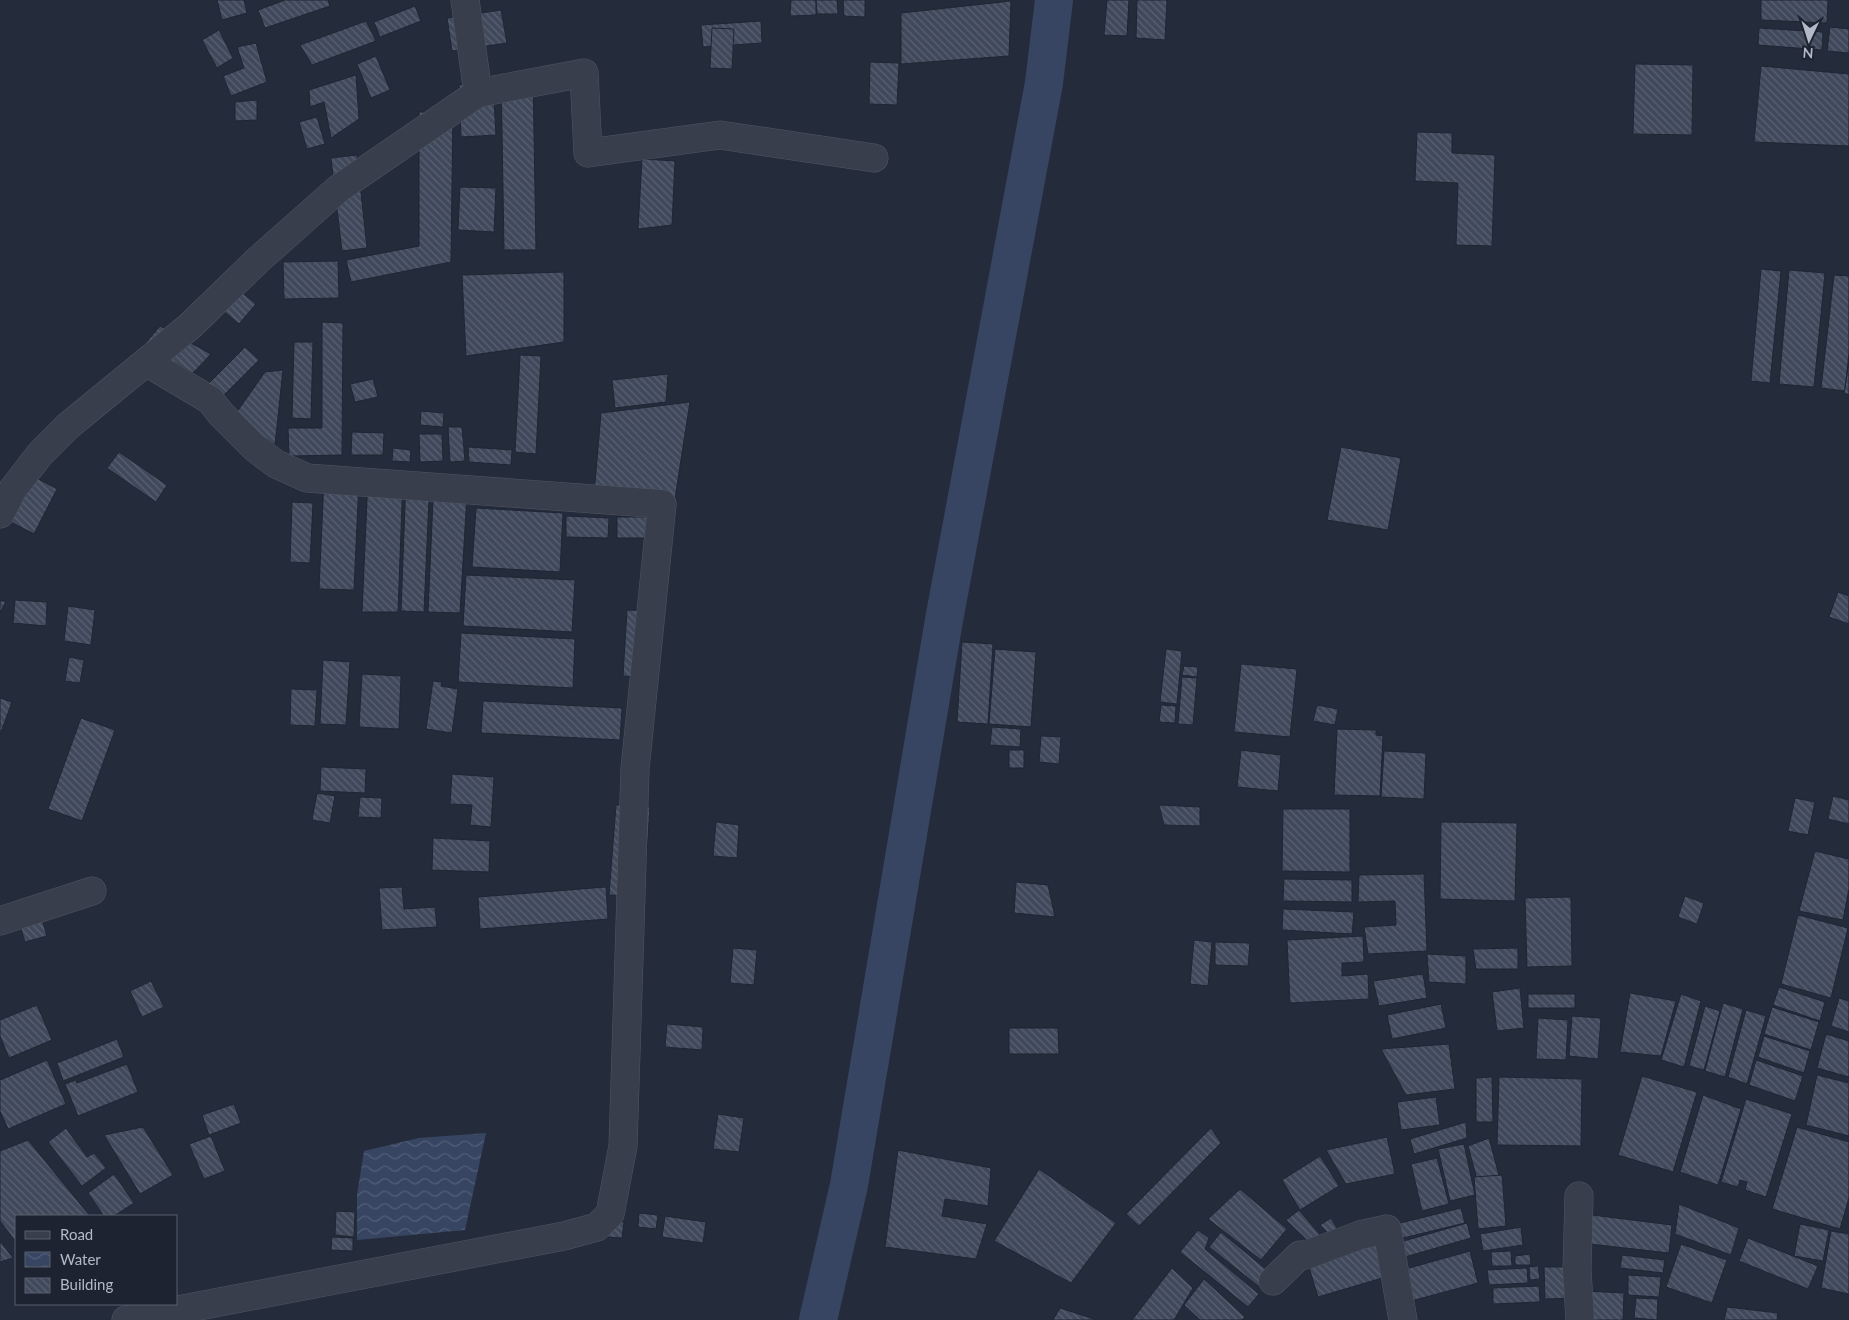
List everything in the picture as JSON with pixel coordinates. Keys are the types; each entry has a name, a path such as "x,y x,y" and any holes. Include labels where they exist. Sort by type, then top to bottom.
{"street":[{"path":"465,0 478,93"},
{"path":"0,514 13,489 40,454 68,426 190,326 257,261 338,190 478,93 584,73 588,152 720,135 874,158"},
{"path":"126,1320 564,1236 597,1227 610,1214 624,1146 635,769 662,504 307,478 276,464 256,448 210,400 146,362"},
{"path":"0,921 92,891"},
{"path":"1578,1196 1577,1270 1580,1320"},
{"path":"1273,1281 1300,1255 1306,1255 1360,1235 1386,1229 1403,1320"}],"water":[{"path":"486,1133 465,1230 357,1240 357,1195 364,1151 419,1138"}],"building":[{"path":"217,0 244,0 247,13 222,20"},
{"path":"285,0 328,0 330,6 265,28 258,10"},
{"path":"791,0 816,0 816,15 790,16"},
{"path":"816,0 837,0 838,14 817,14"},
{"path":"843,0 865,0 865,17 844,16"},
{"path":"1107,0 1129,0 1127,36 1104,35"},
{"path":"1137,0 1167,0 1165,40 1136,38"},
{"path":"1761,0 1828,0 1827,23 1761,20"},
{"path":"1011,1 1009,56 901,64 901,13"},
{"path":"415,6 421,21 380,37 374,22"},
{"path":"501,10 507,43 452,51 447,18"},
{"path":"366,21 376,41 312,65 300,45"},
{"path":"761,21 762,43 703,47 701,25"},
{"path":"1830,27 1849,29 1849,53 1827,51"},
{"path":"712,28 734,29 732,69 710,68"},
{"path":"1759,28 1823,32 1822,50 1758,45"},
{"path":"219,30 233,58 217,68 202,40"},
{"path":"256,43 267,82 231,96 223,76 244,68 237,47"},
{"path":"376,56 390,90 371,98 357,64"},
{"path":"870,62 899,63 897,105 869,104"},
{"path":"1635,64 1693,65 1692,135 1633,134"},
{"path":"1761,66 1849,74 1849,146 1754,142"},
{"path":"501,73 533,73 536,250 504,250"},
{"path":"356,75 359,119 331,138 324,102 310,107 309,90"},
{"path":"493,83 496,135 461,137 459,85"},
{"path":"257,100 257,120 235,121 235,102"},
{"path":"419,112 453,112 451,262 351,282 346,260 419,246"},
{"path":"317,117 325,144 307,149 299,122"},
{"path":"1417,132 1452,133 1452,153 1495,155 1492,246 1456,245 1458,183 1415,181"},
{"path":"357,155 367,248 342,251 331,158"},
{"path":"642,159 675,161 672,225 638,229"},
{"path":"460,187 496,188 494,232 458,230"},
{"path":"338,261 339,298 284,299 283,262"},
{"path":"1761,269 1781,271 1770,383 1751,381"},
{"path":"1789,270 1825,273 1814,387 1779,384"},
{"path":"564,272 564,342 466,356 462,275"},
{"path":"1834,275 1849,276 1849,353 1845,391 1821,388"},
{"path":"223,277 256,304 239,324 206,296"},
{"path":"322,322 343,323 342,455 289,456 288,428 322,428"},
{"path":"160,326 211,354 193,373 144,345"},
{"path":"294,342 313,342 311,419 292,418"},
{"path":"245,347 259,360 218,401 204,388"},
{"path":"520,355 541,356 536,454 515,452"},
{"path":"1849,362 1849,394 1844,394"},
{"path":"283,370 275,445 234,416 265,372"},
{"path":"668,374 666,402 615,408 612,380"},
{"path":"373,379 378,397 355,402 350,384"},
{"path":"690,402 673,512 593,506 601,413"},
{"path":"421,411 444,413 443,427 420,425"},
{"path":"448,427 462,427 465,461 450,462"},
{"path":"352,432 384,433 383,455 351,455"},
{"path":"419,434 442,434 443,461 420,462"},
{"path":"468,447 512,450 511,465 469,462"},
{"path":"1341,447 1401,458 1388,530 1327,520"},
{"path":"393,448 411,450 410,462 392,461"},
{"path":"119,452 167,485 156,502 107,468"},
{"path":"33,476 57,489 34,534 9,521"},
{"path":"368,477 403,479 398,612 362,612"},
{"path":"434,477 468,478 460,613 428,612"},
{"path":"406,478 430,478 424,612 401,611"},
{"path":"324,479 359,481 354,590 319,589"},
{"path":"292,502 313,503 310,563 290,562"},
{"path":"476,508 563,513 560,572 472,567"},
{"path":"566,516 609,518 608,538 566,537"},
{"path":"617,517 660,517 660,538 617,538"},
{"path":"466,575 575,580 572,632 463,626"},
{"path":"1838,592 1849,596 1849,624 1829,617"},
{"path":"15,600 47,602 46,626 13,623"},
{"path":"0,601 6,601 0,613"},
{"path":"68,606 95,610 91,645 64,641"},
{"path":"627,610 652,611 648,678 623,676"},
{"path":"461,633 575,639 573,688 458,682"},
{"path":"962,642 993,644 988,724 957,722"},
{"path":"995,649 1036,652 1031,727 989,724"},
{"path":"1166,649 1182,651 1177,704 1160,702"},
{"path":"69,657 84,660 80,683 65,681"},
{"path":"323,660 350,662 346,725 320,724"},
{"path":"1241,664 1297,669 1290,737 1234,732"},
{"path":"1184,666 1198,667 1197,677 1182,675"},
{"path":"362,674 401,676 399,729 359,727"},
{"path":"1182,677 1197,678 1193,725 1178,724"},
{"path":"433,681 442,682 441,686 458,689 452,733 426,729"},
{"path":"291,689 317,690 315,726 290,725"},
{"path":"0,698 12,702 0,735"},
{"path":"483,701 622,708 620,740 481,733"},
{"path":"1161,705 1176,706 1175,723 1159,722"},
{"path":"1317,705 1338,709 1335,725 1313,721"},
{"path":"81,718 115,730 82,821 48,809"},
{"path":"992,727 1021,729 1020,747 990,745"},
{"path":"1337,729 1376,730 1376,735 1383,736 1380,796 1334,795"},
{"path":"1041,736 1061,737 1059,764 1039,762"},
{"path":"1009,750 1024,750 1024,768 1009,768"},
{"path":"1241,750 1281,755 1278,791 1237,787"},
{"path":"1384,751 1426,753 1424,799 1381,797"},
{"path":"321,767 366,769 365,793 320,791"},
{"path":"452,774 494,777 491,827 470,825 472,805 450,804"},
{"path":"317,793 335,796 330,823 312,820"},
{"path":"1833,796 1849,800 1849,824 1828,819"},
{"path":"360,797 382,798 381,818 358,817"},
{"path":"1795,798 1815,802 1808,835 1788,831"},
{"path":"616,805 650,807 644,897 609,895"},
{"path":"1159,805 1200,807 1200,826 1164,825"},
{"path":"1283,809 1350,809 1350,872 1282,871"},
{"path":"716,822 739,825 737,858 713,856"},
{"path":"1441,822 1517,823 1515,901 1440,899"},
{"path":"433,838 490,841 489,872 432,870"},
{"path":"1815,851 1849,859 1849,889 1843,920 1799,911"},
{"path":"1424,874 1427,951 1368,954 1364,927 1396,925 1395,901 1358,902 1359,875"},
{"path":"1284,879 1352,880 1352,902 1283,901"},
{"path":"1016,882 1048,885 1055,917 1014,913"},
{"path":"402,887 404,909 435,907 437,927 382,930 379,888"},
{"path":"606,887 608,919 480,929 478,897"},
{"path":"1685,896 1704,903 1697,924 1678,917"},
{"path":"1571,897 1572,966 1527,967 1525,898"},
{"path":"37,902 47,936 25,942 15,908"},
{"path":"1283,909 1354,912 1352,934 1282,930"},
{"path":"1798,915 1848,928 1831,998 1781,984"},
{"path":"1363,936 1364,962 1342,963 1342,976 1368,974 1369,999 1290,1003 1287,940"},
{"path":"1194,940 1212,942 1208,986 1190,984"},
{"path":"1215,942 1250,943 1248,966 1215,965"},
{"path":"733,948 757,950 754,985 730,983"},
{"path":"1518,948 1518,969 1476,969 1473,949"},
{"path":"1427,954 1466,956 1466,984 1429,982"},
{"path":"1423,974 1427,998 1379,1006 1373,981"},
{"path":"151,981 164,1007 142,1017 130,991"},
{"path":"1779,987 1825,1002 1820,1021 1773,1005"},
{"path":"1520,988 1524,1028 1497,1031 1492,992"},
{"path":"1630,993 1676,1001 1661,1056 1620,1052"},
{"path":"1528,994 1575,994 1575,1008 1528,1008"},
{"path":"1681,994 1701,1001 1684,1067 1661,1060"},
{"path":"1839,998 1849,1001 1849,1032 1831,1026"},
{"path":"1723,1003 1743,1009 1725,1077 1705,1071"},
{"path":"1441,1004 1446,1028 1392,1039 1387,1015"},
{"path":"37,1005 52,1040 9,1058 0,1036 0,1020"},
{"path":"1705,1006 1720,1011 1704,1070 1689,1066"},
{"path":"1772,1007 1819,1022 1811,1050 1764,1034"},
{"path":"1746,1010 1766,1016 1747,1084 1728,1077"},
{"path":"1572,1016 1601,1018 1598,1059 1569,1056"},
{"path":"1538,1018 1568,1020 1566,1060 1536,1059"},
{"path":"667,1024 703,1027 702,1050 665,1047"},
{"path":"1009,1028 1058,1028 1059,1054 1009,1054"},
{"path":"1826,1034 1849,1041 1849,1077 1817,1068"},
{"path":"1764,1036 1810,1051 1804,1073 1758,1057"},
{"path":"117,1039 124,1057 63,1081 57,1063"},
{"path":"1449,1044 1455,1089 1406,1095 1381,1049"},
{"path":"47,1060 66,1104 8,1129 0,1111 0,1080"},
{"path":"1756,1060 1803,1076 1795,1101 1749,1085"},
{"path":"127,1064 138,1092 78,1116 65,1084 76,1080 77,1083"},
{"path":"1817,1075 1849,1083 1849,1136 1806,1125"},
{"path":"1642,1076 1697,1092 1673,1172 1618,1155"},
{"path":"1492,1077 1493,1122 1476,1122 1476,1078"},
{"path":"1499,1077 1582,1079 1581,1146 1497,1145"},
{"path":"1703,1095 1741,1109 1718,1185 1680,1172"},
{"path":"1436,1097 1440,1125 1401,1130 1397,1102"},
{"path":"1746,1099 1792,1114 1766,1197 1745,1190 1747,1182 1740,1180 1738,1187 1721,1182"},
{"path":"234,1104 241,1123 209,1135 202,1115"},
{"path":"718,1114 744,1118 739,1152 713,1149"},
{"path":"1466,1122 1467,1138 1414,1154 1410,1139"},
{"path":"143,1127 173,1175 140,1194 104,1135"},
{"path":"1797,1127 1849,1142 1849,1198 1840,1229 1772,1209"},
{"path":"66,1128 87,1157 94,1153 106,1168 82,1186 48,1142"},
{"path":"1211,1128 1221,1143 1139,1226 1126,1214"},
{"path":"211,1136 225,1171 204,1179 189,1144"},
{"path":"1387,1137 1395,1174 1346,1184 1326,1150"},
{"path":"1489,1138 1500,1179 1478,1183 1468,1146"},
{"path":"28,1140 89,1215 15,1215 15,1241 0,1221 0,1151"},
{"path":"1464,1144 1475,1195 1450,1201 1438,1149"},
{"path":"898,1150 991,1168 988,1206 945,1199 942,1216 987,1224 976,1259 885,1247"},
{"path":"1320,1156 1339,1186 1300,1210 1282,1180"},
{"path":"1437,1158 1449,1204 1422,1211 1411,1164"},
{"path":"1039,1169 1116,1223 1071,1283 994,1241"},
{"path":"114,1174 134,1203 116,1215 103,1215 88,1193"},
{"path":"1502,1175 1506,1226 1478,1229 1474,1177"},
{"path":"1240,1189 1287,1229 1261,1260 1208,1219"},
{"path":"1679,1204 1739,1228 1731,1255 1675,1234"},
{"path":"1461,1208 1465,1223 1395,1240 1392,1225"},
{"path":"1299,1210 1326,1242 1313,1246 1286,1220"},
{"path":"336,1211 355,1212 354,1237 335,1235"},
{"path":"639,1213 658,1215 656,1229 638,1227"},
{"path":"1584,1214 1672,1225 1669,1253 1581,1243"},
{"path":"665,1216 706,1222 703,1243 662,1237"},
{"path":"1331,1218 1341,1235 1334,1239 1320,1225"},
{"path":"608,1221 624,1222 622,1238 607,1237"},
{"path":"1467,1223 1471,1238 1398,1259 1393,1244"},
{"path":"1800,1224 1829,1230 1823,1261 1794,1256"},
{"path":"1521,1227 1523,1245 1483,1251 1480,1234"},
{"path":"1198,1230 1209,1238 1205,1249 1259,1294 1248,1307 1180,1252"},
{"path":"1831,1231 1849,1234 1849,1294 1821,1288"},
{"path":"1221,1232 1273,1275 1262,1289 1209,1247"},
{"path":"332,1237 353,1238 353,1251 331,1250"},
{"path":"1748,1238 1818,1266 1808,1289 1739,1261"},
{"path":"1379,1240 1389,1276 1318,1297 1307,1261"},
{"path":"0,1241 13,1258 0,1262"},
{"path":"1681,1244 1727,1260 1712,1303 1666,1287"},
{"path":"1470,1251 1478,1283 1404,1303 1395,1272"},
{"path":"1511,1251 1512,1266 1492,1266 1491,1252"},
{"path":"1530,1254 1531,1265 1515,1265 1515,1256"},
{"path":"1622,1255 1665,1260 1663,1273 1620,1268"},
{"path":"1538,1266 1540,1279 1530,1280 1529,1267"},
{"path":"1544,1267 1573,1267 1574,1298 1545,1299"},
{"path":"1172,1268 1193,1288 1174,1320 1132,1320"},
{"path":"1527,1268 1528,1283 1489,1285 1487,1270"},
{"path":"1628,1275 1661,1277 1659,1297 1628,1295"},
{"path":"1204,1279 1245,1317 1242,1320 1200,1320 1184,1305"},
{"path":"1539,1286 1540,1302 1493,1304 1493,1288"},
{"path":"1586,1291 1624,1293 1623,1320 1585,1320"},
{"path":"1636,1298 1658,1299 1657,1320 1634,1318"},
{"path":"1727,1307 1778,1313 1777,1320 1724,1320"},
{"path":"1060,1308 1097,1320 1053,1320"}],"waterway":[{"path":"818,1320 849,1185 944,620 1044,83 1054,0"}]}
